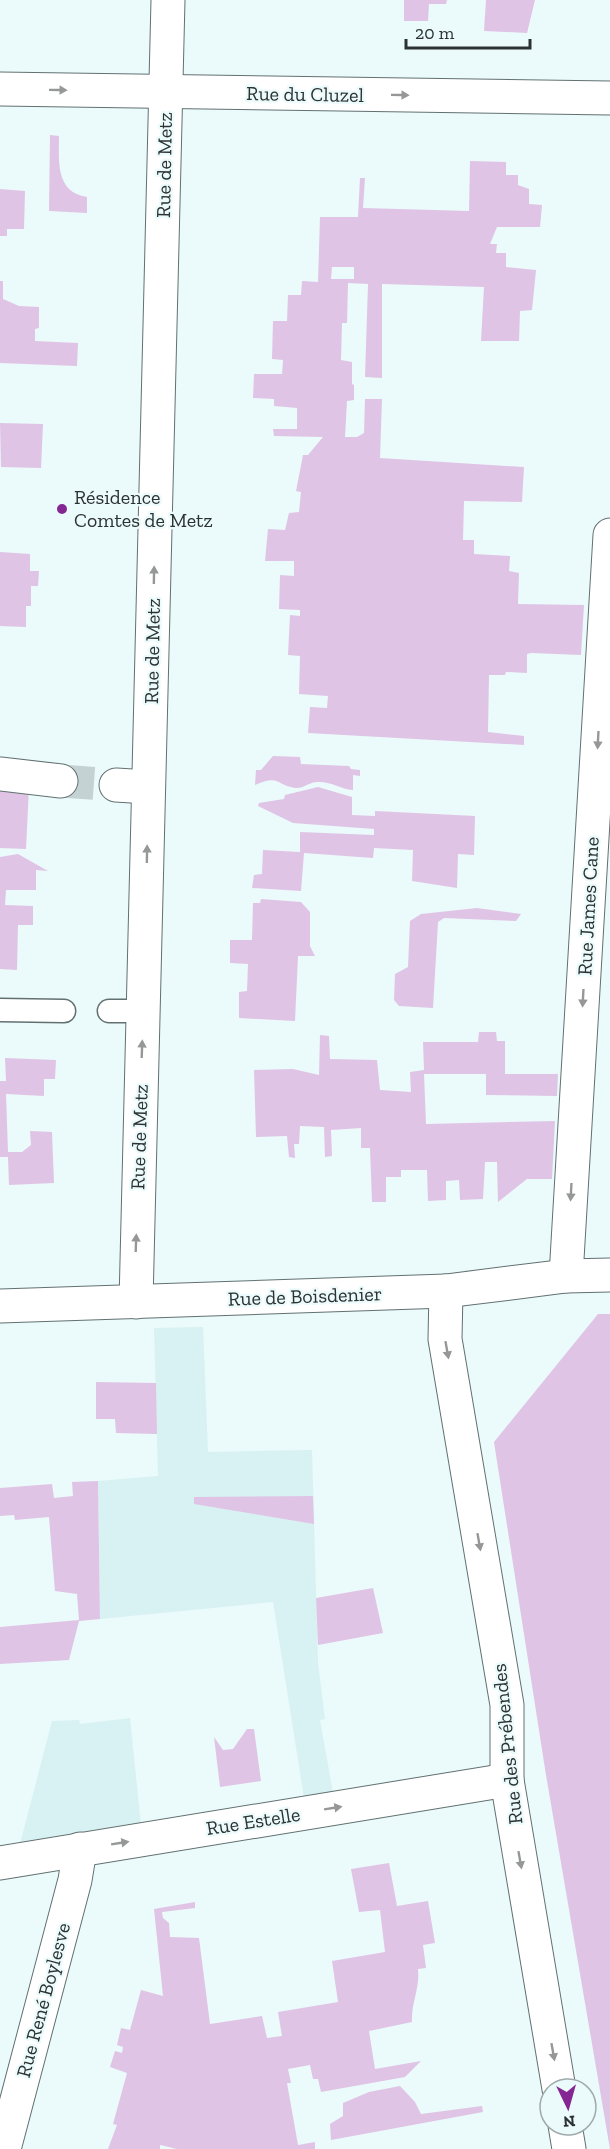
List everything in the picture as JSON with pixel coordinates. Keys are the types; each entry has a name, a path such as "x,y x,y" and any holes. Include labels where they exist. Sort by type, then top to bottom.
{"street":[{"name":"Rue de Metz","path":"136,1302 168,0"},
{"name":"Rue du Cluzel","path":"0,89 610,98"},
{"name":"Rue James Cane","path":"566,1276 610,535"},
{"path":"0,774 61,781"},
{"path":"116,785 148,787"},
{"name":"Rue de Boisdenier","path":"0,1306 446,1292 566,1276 610,1275"},
{"name":"Rue des Prébendes","path":"446,1292 445,1339 507,1704 507,1780 557,2077"},
{"name":"Rue Estelle","path":"0,1863 507,1780"},
{"name":"Rue René Boylesve","path":"4,2149 75,1880 80,1849"}],"lane":[{"path":"0,1010 64,1011"},
{"path":"110,1011 143,1011"}],"shaded area":[{"path":"404,0 447,0 446,4 429,4 428,21 404,21"},
{"path":"486,0 535,0 527,33 484,31"},
{"path":"50,135 59,136 61,174 69,189 87,197 87,213 49,211"},
{"path":"470,161 506,162 506,175 518,175 518,185 529,189 529,204 542,205 540,227 497,227 490,244 497,244 496,253 506,253 506,267 536,270 532,310 520,311 519,341 481,341 484,287 382,284 382,378 365,377 368,284 348,283 347,323 342,323 341,360 352,362 354,400 347,401 345,437 357,437 364,433 365,399 382,399 380,458 524,467 522,502 464,501 463,540 474,540 474,554 510,556 509,571 519,573 518,604 584,605 581,655 531,653 527,654 527,673 506,672 505,675 489,675 488,732 524,736 524,745 308,733 310,707 327,708 328,696 299,694 300,656 288,655 290,615 300,616 300,610 279,609 280,575 294,576 294,561 265,561 268,529 285,530 289,513 299,512 301,492 296,491 303,455 308,455 323,437 274,436 273,429 297,429 297,408 274,406 274,399 253,398 254,374 282,374 283,360 272,359 273,321 287,321 288,295 301,295 302,281 318,282 320,217 358,217 360,178 365,178 363,208 469,211","holes":["332,267 354,267 354,279 331,279"]},
{"path":"0,189 25,191 24,229 7,229 7,236 0,236"},
{"path":"0,281 3,281 3,299 19,306 39,307 39,328 35,329 35,341 78,343 77,366 0,363"},
{"path":"0,423 43,424 41,468 1,467"},
{"path":"0,552 30,554 30,571 39,571 38,586 31,586 31,606 26,606 26,627 0,626"},
{"path":"273,756 300,757 301,764 349,766 351,769 360,770 360,776 353,775 353,790 322,782 314,782 298,788 289,787 274,780 255,785 256,770 261,770"},
{"path":"0,784 29,787 26,849 0,848"},
{"path":"318,787 352,797 352,815 375,816 375,811 475,816 474,855 458,854 457,888 412,881 413,850 374,848 373,858 304,853 301,891 252,888 254,875 262,874 263,850 300,852 300,832 374,835 374,829 293,823 258,806 259,803 284,799 285,795"},
{"path":"18,854 48,871 36,870 36,890 6,890 5,905 33,906 33,925 18,925 17,970 0,969 0,857"},
{"path":"261,899 301,902 310,912 310,946 315,956 298,956 295,1021 239,1018 239,992 247,991 248,964 230,963 230,940 252,940 253,903 260,903"},
{"path":"477,908 521,914 516,921 444,918 438,922 433,1008 399,1006 394,1000 395,974 408,967 410,921 421,914"},
{"path":"479,1032 496,1032 497,1041 505,1041 505,1074 558,1074 557,1096 486,1095 486,1074 424,1074 426,1124 555,1121 552,1179 527,1179 498,1202 497,1162 485,1162 483,1199 460,1200 459,1180 446,1181 446,1200 428,1201 427,1170 401,1170 401,1177 386,1177 386,1202 372,1202 370,1148 361,1148 361,1128 331,1130 332,1156 325,1157 324,1127 300,1126 299,1144 294,1144 295,1158 289,1157 287,1136 256,1137 254,1070 293,1069 319,1075 320,1035 329,1036 330,1059 377,1060 380,1090 411,1092 410,1072 424,1070 423,1042 478,1042"},
{"path":"5,1058 56,1060 55,1079 44,1079 44,1096 6,1094 8,1152 22,1152 31,1145 30,1131 52,1132 54,1183 9,1185 8,1157 0,1157 0,1081 6,1081"},
{"path":"598,1314 610,1314 610,2149 546,1775 494,1442"},
{"path":"203,1327 208,1452 312,1450 318,1663 325,1719 320,1720 333,1793 304,1798 273,1602 100,1619 98,1481 158,1476 154,1328"},
{"path":"96,1382 156,1383 157,1434 116,1433 115,1419 96,1419"},
{"path":"98,1481 100,1619 79,1621 69,1660 0,1664 0,1627 79,1620 77,1594 55,1591 49,1517 15,1520 14,1515 0,1516 0,1488 52,1484 54,1498 73,1496 72,1482"},
{"path":"313,1496 314,1524 194,1504 194,1497"},
{"path":"373,1588 383,1633 318,1645 316,1598"},
{"path":"130,1718 141,1825 20,1844 52,1721 79,1720 80,1724"},
{"path":"247,1729 254,1729 261,1781 220,1787 214,1737 223,1750 233,1749"},
{"path":"389,1863 397,1906 428,1901 435,1943 423,1945 426,1968 418,1969 412,2022 369,2031 375,2069 421,2061 405,2077 321,2092 318,2079 313,2079 310,2065 288,2069 291,2083 287,2083 298,2145 315,2142 315,2149 177,2149 160,2145 160,2149 108,2149 117,2125 113,2124 127,2073 110,2067 115,2051 122,2053 123,2047 117,2045 121,2028 130,2030 141,1990 163,1996 154,1909 195,1902 195,1908 162,1912 163,1918 169,1923 170,1937 199,1938 210,2024 262,2016 267,2038 282,2036 278,2012 338,2002 332,1961 385,1952 380,1910 359,1912 351,1869"},
{"path":"400,2086 415,2102 421,2114 482,2106 483,2112 331,2140 330,2124 343,2116 343,2103 369,2092"}],"tunnel":[{"path":"61,781 116,785"}],"place":[{"name":"Résidence Comtes de Metz","path":"62,509"}]}
